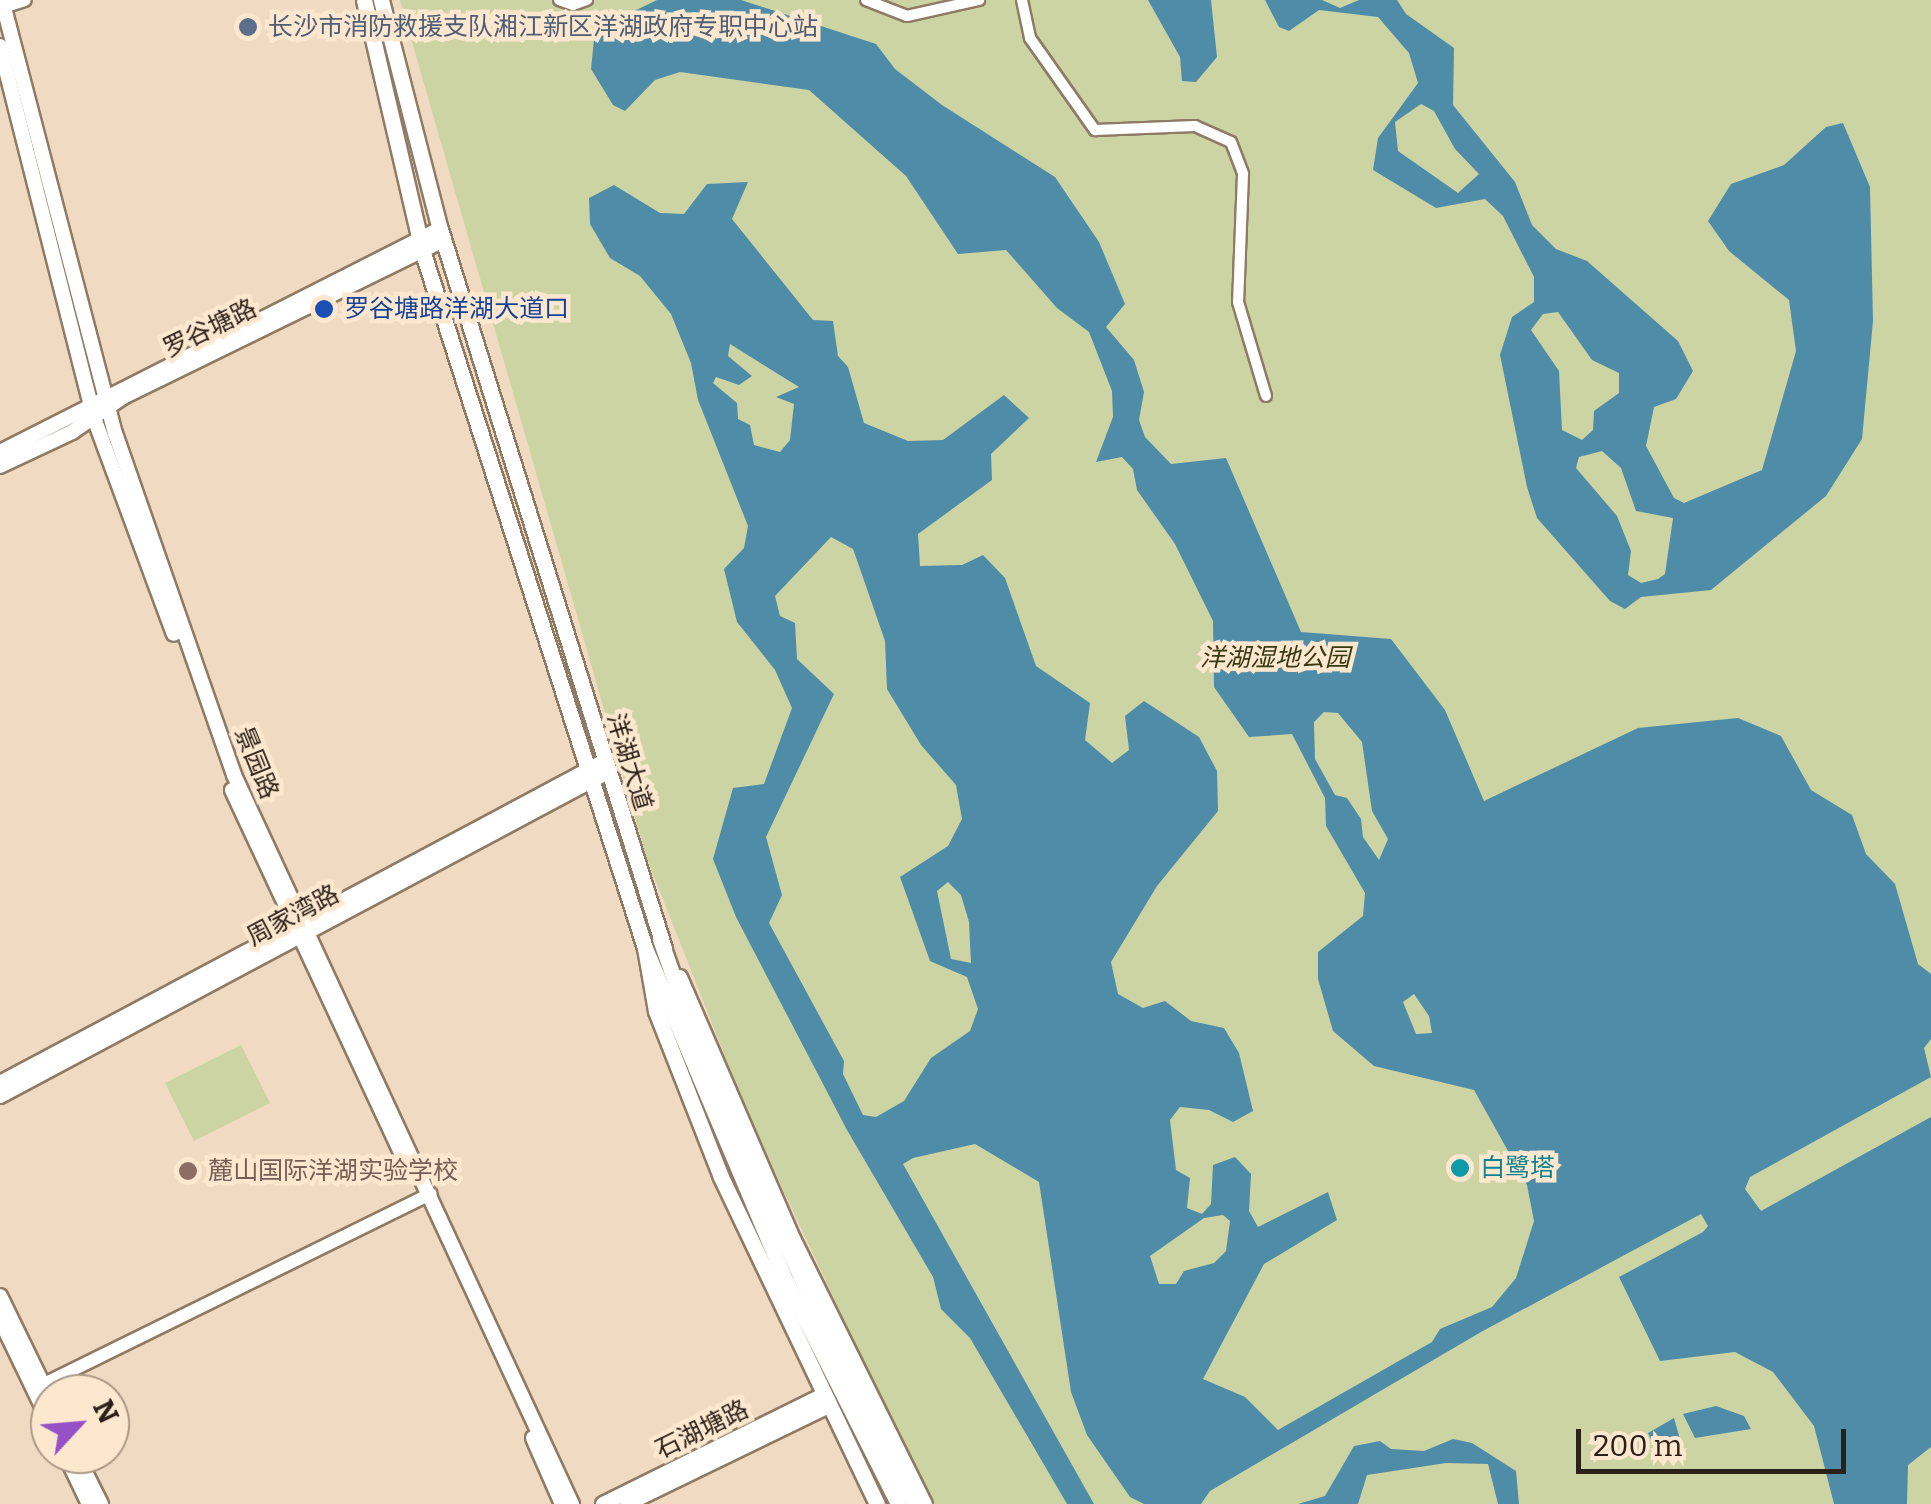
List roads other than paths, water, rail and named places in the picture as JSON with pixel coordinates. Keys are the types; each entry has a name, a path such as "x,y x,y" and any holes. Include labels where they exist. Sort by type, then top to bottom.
{"main road":[{"name":"洋湖大道","path":"364,0 421,245 597,771 660,939 792,1238 924,1504"},
{"name":"洋湖大道","path":"381,0 442,235 597,771 644,948 656,1011 688,1095 825,1401 877,1504"},
{"name":"景园路","path":"2,3 108,399 234,775 300,931"},
{"name":"景园路","path":"0,46 92,410 227,778 572,1504"},
{"name":"罗谷塘路","path":"0,466 108,399 442,235"},
{"name":"罗谷塘路","path":"0,452 92,410"},
{"name":"周家湾路","path":"0,1096 597,771"},
{"name":"周家湾路","path":"0,1082 300,931"},
{"path":"660,939 702,1076 782,1273 898,1504"},
{"path":"644,948 862,1410 914,1504"},
{"name":"景园路","path":"429,1199 562,1504"},
{"path":"0,1296 34,1374"},
{"path":"0,1318 32,1374"},
{"name":"石湖塘路","path":"603,1504 825,1401"},
{"name":"石湖塘路","path":"628,1504 825,1401"},
{"path":"74,1474 88,1504"},
{"path":"86,1474 100,1504"}],"street":[{"path":"2,3 26,0"},
{"path":"559,0 573,6 587,0"},
{"path":"866,0 907,16 979,0"},
{"path":"1022,0 1030,38 1095,130 1196,126 1232,142 1243,174 1238,302 1266,396"},
{"path":"78,1374 429,1199"}],"water":[{"path":"657,0 741,0 876,44 895,69 942,105 1055,177 1099,242 1125,304 1106,327 1134,360 1144,392 1139,420 1145,437 1171,464 1226,458 1301,632 1391,639 1445,710 1484,801 1638,728 1738,718 1781,736 1811,790 1852,815 1866,854 1895,884 1918,964 1931,974 1931,1039 1924,1048 1931,1077 1750,1177 1745,1189 1761,1211 1931,1117 1931,1447 1908,1465 1907,1504 1834,1504 1814,1426 1773,1372 1735,1352 1660,1361 1619,1277 1703,1232 1708,1226 1701,1214 1481,1332 1210,1491 1201,1504 1144,1504 1130,1497 1087,1435 1071,1392 1039,1182 975,1144 913,1158 903,1164 1094,1504 1067,1504 970,1338 941,1309 933,1277 847,1130 736,917 713,859 733,788 764,784 792,708 775,670 737,622 724,569 744,548 748,526 698,400 691,363 671,314 640,276 610,258 590,224 589,198 614,185 660,213 684,214 707,184 748,182 732,219 813,320 833,321 838,356 848,367 864,423 908,441 943,440 1004,395 1029,418 991,454 992,480 918,534 920,566 962,565 983,555 1005,578 1036,666 1090,703 1085,740 1112,763 1129,750 1125,716 1144,701 1199,737 1217,771 1218,811 1157,886 1111,962 1118,994 1143,1008 1165,1001 1191,1021 1224,1028 1239,1053 1253,1111 1233,1122 1209,1110 1180,1107 1170,1120 1176,1170 1190,1178 1187,1208 1202,1214 1211,1204 1213,1165 1235,1157 1251,1174 1249,1211 1258,1227 1328,1192 1337,1220 1264,1264 1203,1379 1245,1397 1278,1430 1432,1342 1440,1329 1492,1307 1516,1278 1534,1221 1527,1185 1474,1090 1374,1066 1333,1031 1318,979 1318,952 1363,916 1365,893 1326,826 1325,798 1292,734 1249,737 1214,687 1213,621 1175,544 1137,490 1133,469 1122,457 1096,462 1113,417 1112,391 1089,332 1057,308 1006,250 958,254 906,176 809,90 680,72 655,80 625,111 613,105 591,69 595,30","holes":["730,344 799,387 776,397 794,404 790,440 780,452 754,445 750,425 738,419 737,403 713,383 716,377 739,385 752,376 728,356","831,537 853,549 885,641 887,689 921,745 956,785 962,819 948,846 900,877 930,961 967,977 978,1009 970,1031 931,1058 904,1101 876,1117 863,1115 843,1074 844,1061 769,923 782,895 766,837 834,694 797,659 795,623 780,616 775,596","1324,712 1338,713 1362,742 1372,811 1388,839 1379,860 1363,837 1361,819 1347,798 1335,795 1315,759 1314,722","948,882 961,895 969,922 971,963 951,959 937,891","1414,994 1429,1016 1432,1033 1416,1034 1403,1002","1223,1215 1230,1221 1226,1251 1214,1263 1184,1271 1176,1284 1159,1284 1150,1256 1204,1218"]},
{"path":"1148,0 1211,0 1217,57 1196,82 1182,81 1180,57"},
{"path":"1265,0 1322,0 1340,8 1359,0 1397,0 1406,14 1454,48 1453,105 1515,182 1532,225 1556,249 1587,261 1678,341 1693,371 1676,399 1654,407 1646,446 1674,498 1684,503 1762,470 1796,351 1789,300 1729,251 1708,221 1731,184 1784,165 1826,127 1843,123 1870,187 1873,321 1862,439 1826,496 1711,590 1641,597 1625,609 1610,601 1537,518 1527,487 1500,355 1512,317 1534,302 1534,277 1503,216 1485,199 1436,208 1373,170 1378,138 1418,83 1409,53 1378,17 1319,10 1289,31 1279,27","holes":["1421,104 1434,111 1455,149 1479,174 1458,193 1398,151 1395,122","1558,312 1592,360 1619,373 1619,393 1594,411 1593,430 1582,440 1562,430 1559,371 1531,330 1543,314","1602,451 1621,468 1636,511 1673,518 1665,574 1658,579 1641,583 1628,575 1631,551 1617,516 1576,468 1579,457"]},
{"path":"1716,1406 1744,1416 1751,1429 1695,1438 1683,1414"},
{"path":"1674,1418 1683,1450 1662,1464 1648,1433"},
{"path":"1453,1439 1472,1443 1516,1471 1519,1504 1498,1504 1488,1464 1446,1463 1367,1475 1358,1504 1298,1504 1325,1496 1354,1446 1380,1441 1391,1449 1424,1451"}],"place":[{"name":"长沙市消防救援支队湘江新区洋湖政府专职中心站","path":"248,27"},
{"name":"罗谷塘路洋湖大道口","path":"324,309"},
{"name":"白鹭塔","path":"1460,1168"},
{"name":"麓山国际洋湖实验学校","path":"188,1171"}],"park label":[{"name":"洋湖湿地公园","path":"1275,658"}]}
